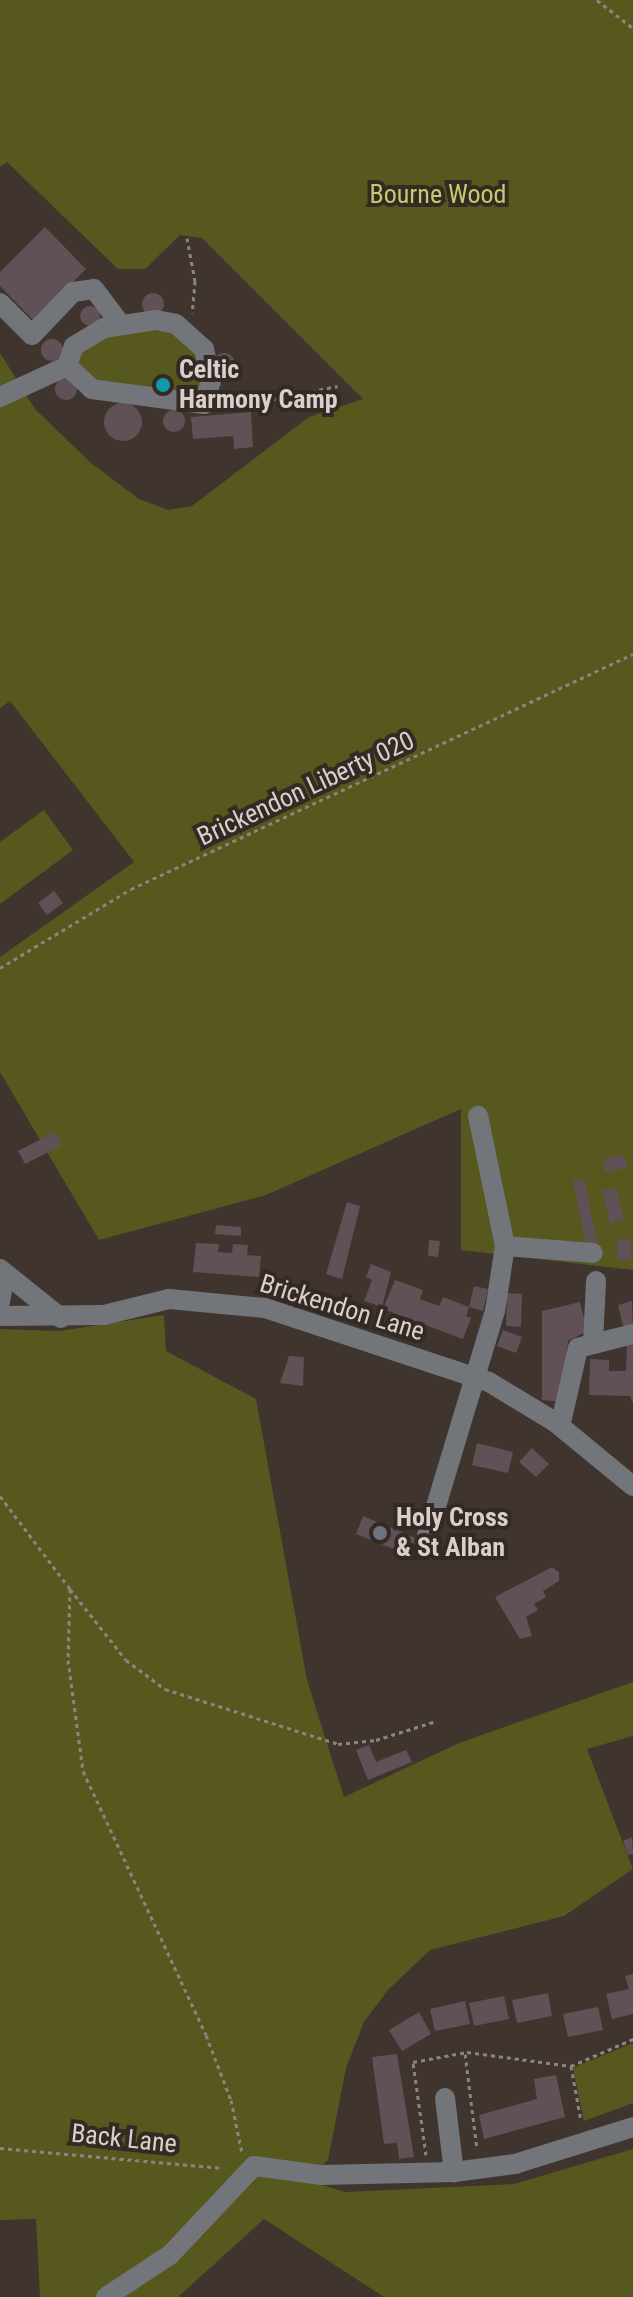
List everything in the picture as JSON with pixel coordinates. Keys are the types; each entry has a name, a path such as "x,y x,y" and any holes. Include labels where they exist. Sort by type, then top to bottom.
{"street":[{"path":"0,303 32,335 73,292 94,289 119,322"},
{"path":"0,397 67,366 74,346 119,322 156,320 188,332 210,364 204,404 92,389 67,366"},
{"path":"427,1536 472,1376 495,1311 505,1246 478,1116"},
{"path":"505,1246 593,1253"},
{"path":"0,1302 2,1272"},
{"path":"2,1272 61,1318"},
{"path":"593,1343 596,1281"},
{"name":"Brickendon Lane","path":"0,1316 61,1318 104,1315 169,1299 219,1301 308,1320 472,1376 555,1422 633,1486"},
{"path":"555,1422 562,1418 578,1348 633,1334"},
{"path":"445,2098 454,2172"},
{"path":"106,2297 170,2255 204,2224 245,2170 270,2166 321,2175 428,2175 480,2169 586,2145 633,2127"}],"path":[{"path":"597,0 633,28"},
{"path":"187,238 195,281 188,332"},
{"path":"204,404 221,409 338,386"},
{"name":"Brickendon Liberty 020","path":"0,968 131,889 633,654"},
{"path":"0,1496 126,1660 165,1689 338,1744 376,1740 436,1721"},
{"path":"70,1589 68,1660 83,1771 206,2035 231,2100 245,2170"},
{"path":"428,2175 413,2062 465,2052 571,2066 633,2039"},
{"path":"465,2052 480,2169"},
{"path":"571,2066 586,2145"},
{"name":"Back Lane","path":"0,2148 21,2146 245,2170"}],"green space":[{"name":"Bourne Wood","path":"0,0 633,0 633,1270 461,1250 461,1109 266,1195 99,1240 0,1072 0,957 134,862 10,701 0,708 0,353 35,409 91,463 139,499 168,510 192,506 309,417 363,399 202,238 180,235 145,269 118,269 7,162 0,167"},
{"path":"165,325 199,348 201,394 82,378 77,356 109,334"},
{"path":"44,810 73,850 0,904 0,842"},
{"path":"164,1315 166,1351 256,1399 307,1680 344,1797 459,1743 633,1682 633,1736 587,1749 633,1869 564,1916 430,1950 388,1990 364,2022 346,2068 328,2160 306,2180 345,2192 514,2184 633,2149 633,2297 384,2297 264,2219 178,2297 40,2297 36,2219 0,2220 0,1329 59,1331"},
{"path":"633,2043 633,2103 584,2121 573,2068"}],"building":[{"path":"45,227 86,269 34,321 0,286 0,272"},
{"path":"153,293 161,296 164,304 161,312 153,315 145,312 142,304 145,296"},
{"path":"86,306 94,306 100,316 94,326 86,326 80,320 80,312"},
{"path":"52,339 60,342 63,350 60,358 52,361 44,358 41,350 44,342"},
{"path":"224,353 232,356 235,364 232,372 224,375 216,372 213,364 216,356"},
{"path":"66,378 74,381 77,389 74,397 66,400 58,397 55,389 58,381"},
{"path":"123,403 137,408 142,422 137,436 123,441 109,436 104,422 109,408"},
{"path":"174,410 182,413 185,421 182,429 174,432 166,429 163,421 166,413"},
{"path":"251,412 253,447 234,449 233,436 193,439 191,417"},
{"path":"54,891 63,903 47,915 38,903"},
{"path":"55,1132 62,1145 25,1164 18,1151"},
{"path":"624,1155 627,1168 605,1172 603,1159"},
{"path":"584,1178 597,1243 586,1245 573,1181"},
{"path":"616,1188 624,1220 610,1224 602,1191"},
{"path":"347,1202 360,1206 342,1279 326,1274"},
{"path":"216,1225 241,1227 241,1236 215,1234"},
{"path":"617,1239 631,1239 631,1260 617,1260"},
{"path":"429,1240 440,1241 438,1257 428,1256"},
{"path":"196,1243 219,1244 218,1252 232,1253 233,1244 248,1245 247,1255 261,1256 259,1277 193,1272"},
{"path":"371,1264 391,1272 382,1307 364,1301 372,1280 366,1277"},
{"path":"395,1280 423,1290 420,1299 439,1306 443,1297 469,1307 466,1316 471,1318 463,1339 383,1309"},
{"path":"474,1286 488,1289 483,1311 469,1307"},
{"path":"507,1293 522,1294 521,1327 506,1326"},
{"path":"632,1301 633,1332 625,1334 618,1305"},
{"path":"580,1302 587,1331 568,1341 564,1402 542,1400 542,1311"},
{"path":"503,1330 522,1337 516,1353 497,1346"},
{"path":"627,1340 633,1340 633,1403 630,1396 589,1395 590,1359 609,1360 609,1371 626,1371"},
{"path":"289,1356 304,1357 303,1386 280,1383"},
{"path":"477,1443 513,1452 508,1473 472,1465"},
{"path":"532,1448 549,1464 536,1477 519,1462"},
{"name":"Holy Cross & St Alban","path":"363,1516 418,1539 416,1545 400,1539 396,1550 356,1534"},
{"path":"552,1567 559,1572 559,1581 543,1591 546,1597 534,1604 538,1610 526,1617 532,1636 520,1639 495,1597"},
{"path":"369,1745 376,1762 406,1750 412,1762 368,1780 356,1750"},
{"path":"632,1837 633,1854 628,1855 623,1841"},
{"path":"633,1974 633,2014 612,2019 606,1994 629,1989 625,1976"},
{"path":"548,1993 552,2016 517,2023 512,2000"},
{"path":"504,1996 509,2019 474,2026 469,2003"},
{"path":"465,2001 470,2024 435,2031 430,2009"},
{"path":"598,2007 603,2030 568,2037 563,2014"},
{"path":"419,2012 431,2034 402,2051 389,2030"},
{"path":"397,2054 414,2157 399,2159 397,2143 384,2144 372,2057"},
{"path":"556,2075 565,2117 484,2139 479,2115 537,2099 534,2079"}],"place":[{"name":"Celtic Harmony Camp","path":"163,385"},
{"name":"Holy Cross & St Alban","path":"380,1533"}]}
